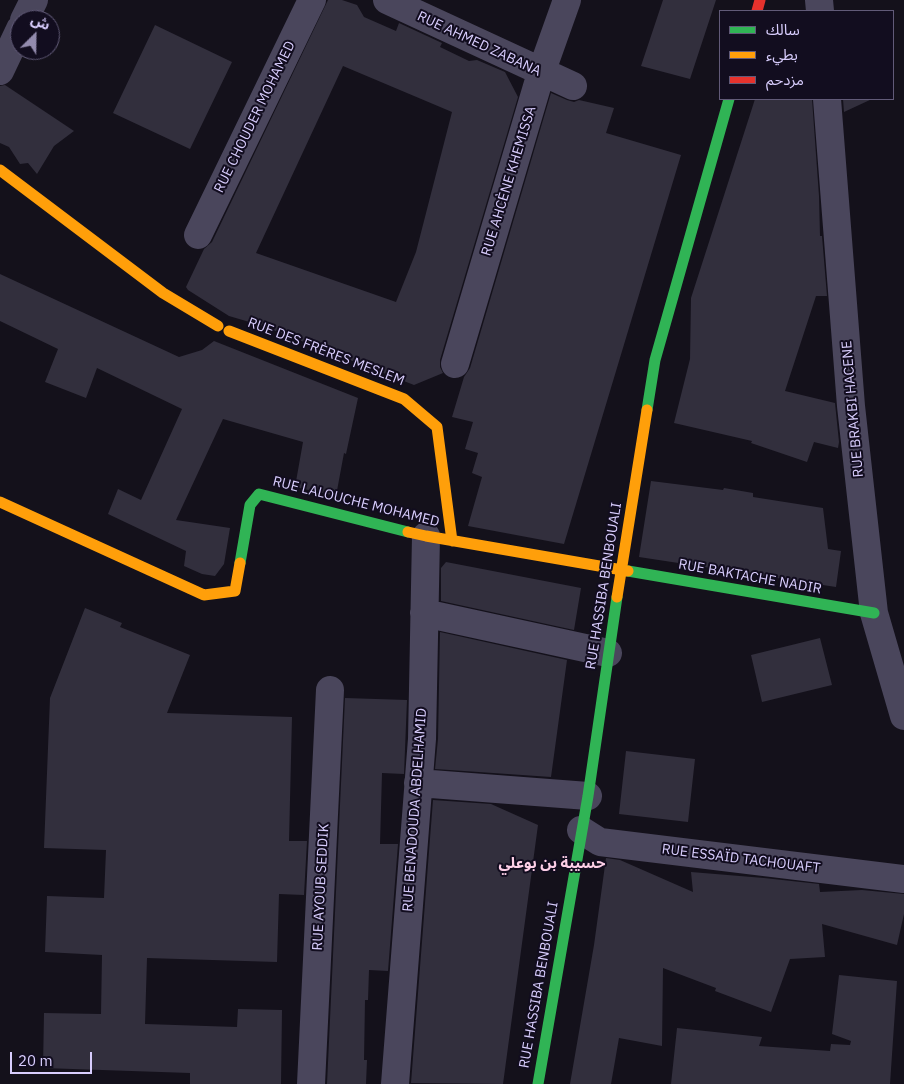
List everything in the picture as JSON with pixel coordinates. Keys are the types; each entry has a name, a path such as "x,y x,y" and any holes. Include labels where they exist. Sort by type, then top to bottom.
{"street":[{"name":"RUE CHOUDER MOHAMED","path":"198,234 312,0"},
{"name":"RUE AHMED ZABANA","path":"387,0 541,73 573,86"},
{"name":"RUE AHCÈNE KHEMISSA","path":"455,364 541,73 567,0"},
{"path":"0,71 10,50"},
{"name":"RUE HASSIBA BENBOUALI","path":"538,1084 588,796 608,652 655,360 729,100"},
{"name":"RUE BRAKBI HACENE","path":"827,100 851,406 874,613 904,716"},
{"name":"RUE DES FRÈRES MESLEM","path":"0,170 163,293 223,328 404,399 437,428 439,539"},
{"name":"RUE LALOUCHE MOHAMED","path":"0,502 204,595 235,591 250,505 259,494 439,539 621,570"},
{"name":"RUE BENADOUDA ABDELHAMID","path":"395,1084 422,739 424,613 439,539"},
{"name":"RUE BAKTACHE NADIR","path":"621,570 874,613"},
{"path":"424,613 608,652"},
{"name":"RUE AYOUB SEDDIK","path":"311,1084 330,690"},
{"path":"418,784 588,796"},
{"name":"RUE ESSAÏD TACHOUAFT","path":"581,830 600,842 904,879"}],"building":[{"path":"328,0 342,0 357,5 364,17 396,31 399,23 442,43 440,47 469,61 477,60 505,72 518,97 440,360 440,367 443,373 414,385 263,326 229,316 186,287 204,249 212,242","holes":["343,66 452,112 416,252 396,302 256,253"]},
{"path":"663,0 716,0 690,79 641,66"},
{"path":"155,25 232,62 190,149 113,113"},
{"path":"5,85 74,131 54,146 37,174 28,163 20,164 9,147 0,143 0,86"},
{"path":"551,93 574,102 579,100 614,108 606,133 681,155 564,544 468,526 482,477 472,473 478,453 465,449 473,422 452,417 464,377 470,368"},
{"path":"755,100 812,100 820,236 822,236 827,296 816,296 785,391 835,403 838,448 814,442 807,462 751,443 752,441 674,423 690,359 691,298"},
{"path":"843,100 870,100 844,112"},
{"path":"0,274 179,357 202,350 214,341 358,398 346,454 344,453 336,496 295,487 303,442 223,419 176,520 230,528 224,564 215,576 202,574 184,566 186,551 108,514 118,489 141,500 182,409 97,368 86,398 45,382 58,349 0,321"},
{"path":"651,481 723,490 724,488 753,493 753,497 823,508 828,549 841,551 836,587 639,557"},
{"path":"446,562 581,588 574,630 441,601 441,568"},
{"path":"85,608 122,623 120,627 190,655 167,713 292,717 289,841 307,841 304,895 279,894 277,962 147,958 145,1024 237,1027 238,1009 282,1010 281,1084 190,1084 190,1073 43,1068 44,1013 101,1014 102,955 45,952 47,896 104,898 106,850 44,848 50,698"},
{"path":"440,632 567,660 551,777 435,769 438,739"},
{"path":"820,638 832,685 762,702 751,655"},
{"path":"345,698 407,700 404,774 382,773 380,844 398,844 388,971 369,970 368,1000 365,1000 364,1060 367,1060 366,1084 327,1084"},
{"path":"626,751 695,759 688,822 619,814"},
{"path":"433,800 491,804 538,825 503,1084 411,1083"},
{"path":"606,858 620,860 693,892 691,872 819,884 820,892 862,890 904,894 904,914 897,945 822,924 825,957 790,959 771,1012 715,991 716,988 663,968 662,1046 619,1038 611,1084 570,1084 594,945"},
{"path":"839,975 897,981 890,1084 671,1084 677,1028 762,1037 759,1046 830,1051 831,1044 850,1045 851,1041 832,1034"}],"traffic: fast":[{"path":"647,410 655,360 729,100"},
{"path":"240,563 250,505 259,494 408,532"},
{"path":"628,571 874,613"},
{"path":"538,1084 588,796 617,597"}],"traffic: slow":[{"path":"0,170 163,293 218,326"},
{"path":"229,331 404,399 437,427 452,541"},
{"path":"617,597 647,410"},
{"path":"0,502 204,595 235,591 240,563"},
{"path":"408,532 628,571"}],"traffic: jam":[{"path":"757,10 760,0"}],"district":[{"name":"حسيبة بن بوعلي","path":"552,864"}]}
